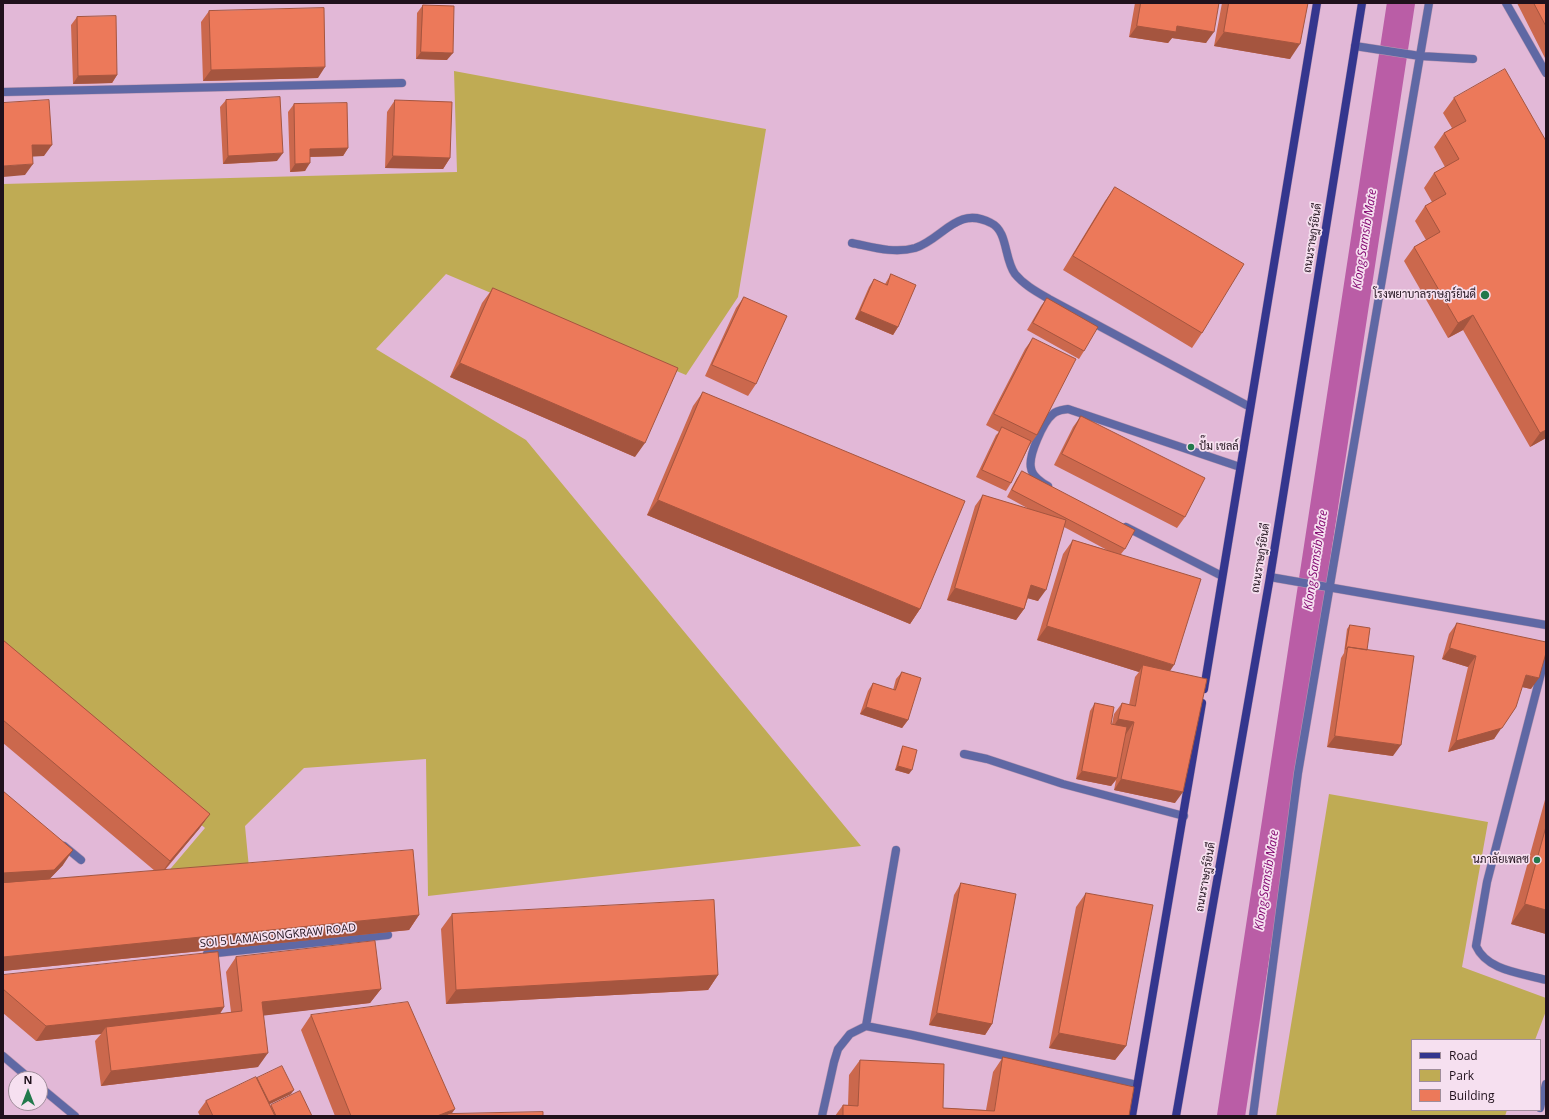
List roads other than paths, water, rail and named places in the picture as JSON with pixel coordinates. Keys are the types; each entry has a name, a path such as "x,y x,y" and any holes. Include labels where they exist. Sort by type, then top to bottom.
{"main road":[{"path":"1132,1116 1184,816 1222,576 1317,3"},
{"name":"ถนนราษฎร์ยินดี","path":"1176,1116 1270,577 1362,3"}],"street":[{"path":"1252,1116 1298,773 1429,3"},
{"path":"1506,3 1546,73"},
{"path":"1355,46 1420,56 1473,59"},
{"path":"3,92 402,83"},
{"path":"852,243 889,250 904,250 922,245 959,220 978,219 989,222 999,228 1002,234 1005,249 1015,273 1026,285 1049,299 1250,407"},
{"path":"1059,491 1044,484 1034,475 1030,467 1036,442 1049,418 1058,411 1068,409 1240,467"},
{"path":"1115,521 1222,576"},
{"path":"1270,577 1546,624"},
{"path":"1546,654 1487,882 1476,946 1480,956 1488,962 1546,980"},
{"path":"964,754 987,759 1063,784 1184,816"},
{"path":"57,840 80,860"},
{"path":"866,1026 896,850"},
{"name":"SOI 5 LAMAISONGKRAW ROAD","path":"199,955 388,935"},
{"path":"822,1116 838,1049 850,1034 866,1026 1137,1085"},
{"path":"3,1056 21,1071"},
{"path":"1541,1105 1546,1084"},
{"path":"48,1094 75,1116"}],"waterway":[{"name":"Klong Samsib Mate","path":"1231,1116 1401,3"}],"place":[{"name":"โรงพยาบาลราษฎร์ยินดี","path":"1485,295"},
{"name":"ปั๊ม เชลล์","path":"1191,447"},
{"name":"นภาลัยเพลซ","path":"1537,860"}]}
